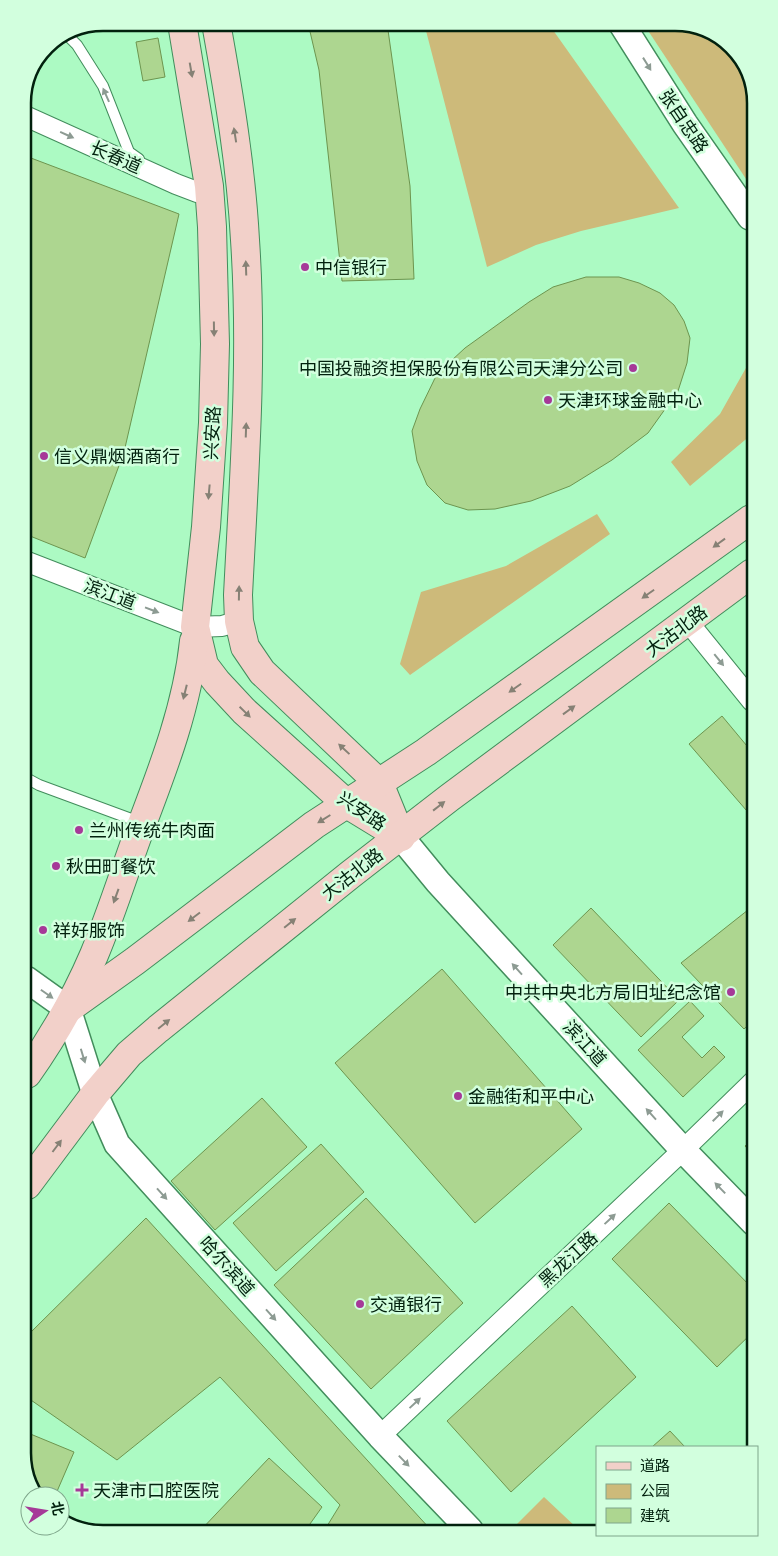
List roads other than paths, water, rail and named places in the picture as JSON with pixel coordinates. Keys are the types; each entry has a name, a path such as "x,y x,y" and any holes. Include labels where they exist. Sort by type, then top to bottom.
{"main road":[{"name":"兴安路","path":"184,31 210,190 214,302 215,384 206,527 195,627 204,665 216,682 244,711 347,804 400,836"},
{"name":"兴安路","path":"218,31 227,82 241,187 247,280 247,403 238,595 239,622 246,646 262,672 379,782 400,836"},
{"path":"210,190 241,187"},
{"path":"68,1009 135,962 314,825 426,752 747,522"},
{"name":"大沽北路","path":"31,1179 95,1094 129,1054 158,1029 449,798 747,577"},
{"path":"31,1068 68,1009 94,955 177,723 191,671 195,627"}],"street":[{"name":"张自忠路","path":"626,31 684,124 747,213"},
{"name":"长春道","path":"31,118 118,147 192,190 202,193 210,190"},
{"name":"滨江道","path":"31,563 195,627"},
{"path":"195,627 222,626 239,622"},
{"path":"688,622 747,695"},
{"name":"滨江道","path":"400,836 438,882 683,1150 747,1216"},
{"path":"31,983 68,1009"},
{"name":"哈尔滨道","path":"68,1009 95,1094 117,1144 380,1436 465,1525"},
{"name":"黑龙江路","path":"380,1436 747,1088"}],"lane":[{"path":"71,39 103,86 114,112 118,147"},
{"path":"31,781 142,824"}],"place":[{"name":"中信银行","path":"305,267"},
{"name":"中国投融资担保股份有限公司天津分公司","path":"633,368"},
{"name":"天津环球金融中心","path":"548,400"},
{"name":"信义鼎烟酒商行","path":"44,456"},
{"name":"兰州传统牛肉面","path":"79,830"},
{"name":"秋田町餐饮","path":"56,866"},
{"name":"祥好服饰","path":"43,930"},
{"name":"中共中央北方局旧址纪念馆","path":"731,992"},
{"name":"金融街和平中心","path":"458,1096"},
{"name":"交通银行","path":"360,1304"},
{"name":"天津市口腔医院","path":"82,1490"}]}
